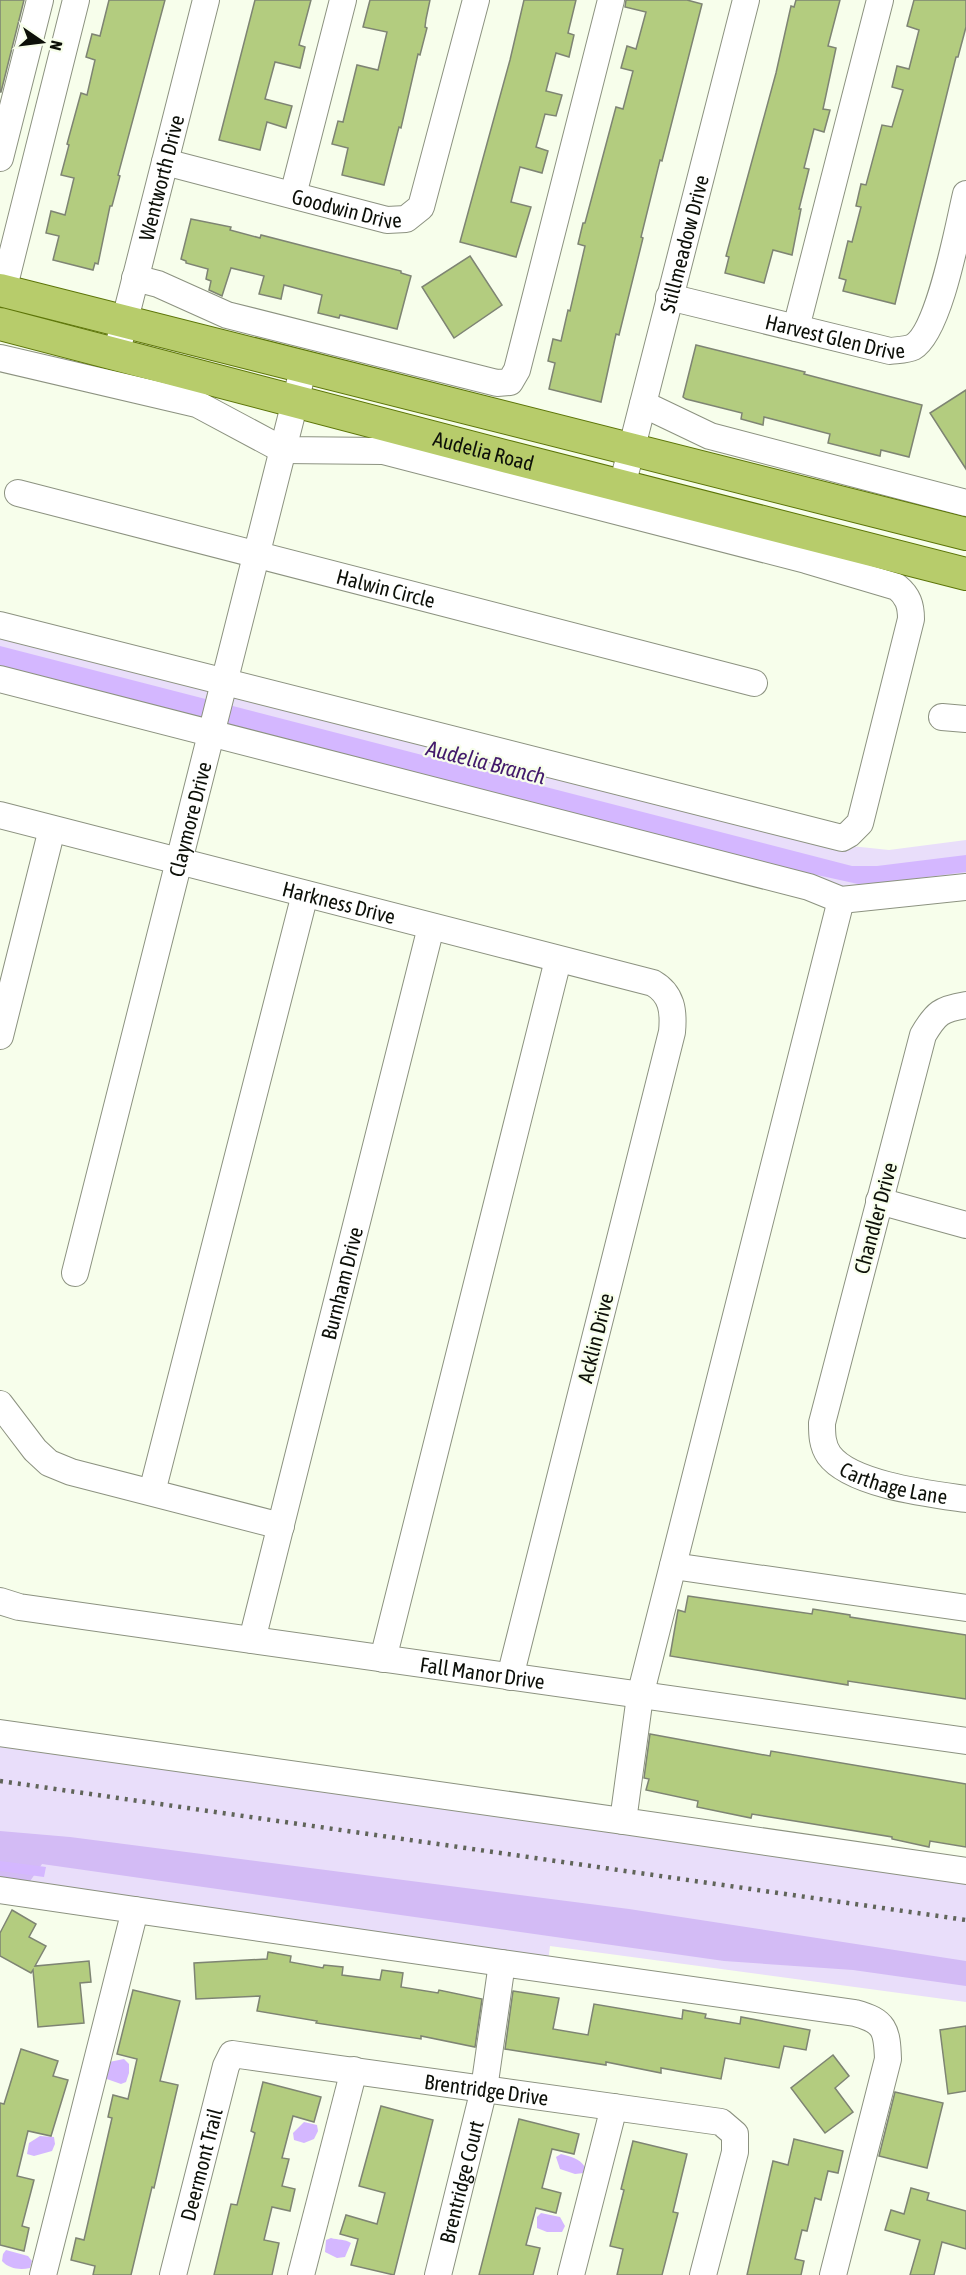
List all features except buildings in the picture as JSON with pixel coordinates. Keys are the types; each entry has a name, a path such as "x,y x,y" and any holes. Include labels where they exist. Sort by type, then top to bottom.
{"main road":[{"name":"Audelia Road","path":"1,290 966,534"},
{"name":"Audelia Road","path":"0,324 966,574"}],"street":[{"path":"0,158 40,0"},
{"path":"1,290 76,0"},
{"name":"Wentworth Drive","path":"116,355 206,0"},
{"path":"293,195 342,0"},
{"name":"Goodwin Drive","path":"165,162 387,220 406,219 422,207 476,0"},
{"path":"135,278 158,284 227,315 497,383 510,382 517,370 611,0"},
{"name":"Stillmeadow Drive","path":"622,486 746,0"},
{"path":"796,328 880,0"},
{"name":"Harvest Glen Drive","path":"669,297 890,351 912,348 926,334 936,314 966,194"},
{"path":"0,358 197,404 283,450 383,452 806,560 897,587 904,593 911,606 911,619 860,823 842,838 223,690 0,625"},
{"name":"Claymore Drive","path":"75,1273 304,366"},
{"path":"643,404 710,436 966,503"},
{"name":"Halwin Circle","path":"18,493 754,683"},
{"path":"0,679 213,730 809,887 841,900 966,887"},
{"name":"Harkness Drive","path":"0,815 653,983 663,989 670,999"},
{"path":"0,1036 52,829"},
{"path":"152,1492 305,894"},
{"path":"623,1821 640,1696 841,900"},
{"name":"Burnham Drive","path":"252,1640 431,927"},
{"path":"383,1659 558,960"},
{"name":"Acklin Drive","path":"510,1677 672,1032 674,1015 670,999"},
{"name":"Chandler Drive","path":"829,1455 822,1439 822,1423 923,1035 933,1017 948,1009 966,1005"},
{"path":"879,1201 966,1225"},
{"path":"0,1404 35,1450 49,1463 71,1472 281,1526"},
{"name":"Carthage Lane","path":"829,1455 843,1467 865,1478 922,1493 966,1499"},
{"path":"673,1566 966,1608"},
{"name":"Fall Manor Drive","path":"0,1601 19,1607 966,1741"},
{"path":"0,1733 966,1871"},
{"path":"0,1890 870,2017 882,2024 887,2038 888,2059 833,2275"},
{"path":"43,2275 135,1910"},
{"name":"Brentridge Court","path":"438,2275 484,2089 502,1963"},
{"name":"Brentridge Drive","path":"232,2055 721,2122 735,2134 735,2152 703,2275"},
{"name":"Deermont Trail","path":"173,2275 226,2066 232,2055"},
{"path":"301,2275 354,2070"},
{"path":"571,2275 614,2107"}],"shaded area":[{"path":"0,630 851,846 889,850 966,840 966,882 866,894 0,680"},
{"path":"0,646 852,866 877,866 966,855 966,872 858,884 799,871 0,666"},
{"path":"0,1738 966,1875 966,2002 550,1946 547,1970 0,1890"},
{"path":"0,1831 70,1837 629,1909 966,1961 966,1986 853,1970 724,1961 42,1864 28,1884 0,1885"},
{"path":"0,1861 46,1867 44,1877 0,1871"},
{"path":"124,2059 129,2064 126,2082 121,2084 104,2078 109,2062"},
{"path":"304,2122 317,2125 318,2131 314,2139 304,2143 294,2140 293,2133"},
{"path":"40,2136 54,2137 55,2144 52,2151 34,2156 27,2154 29,2143"},
{"path":"561,2154 580,2162 585,2167 584,2173 575,2174 560,2169 556,2157"},
{"path":"541,2213 560,2217 565,2226 562,2232 547,2232 537,2228 537,2217"},
{"path":"331,2238 351,2243 345,2257 337,2258 325,2252 326,2240"},
{"path":"6,2250 28,2256 32,2261 30,2268 15,2268 5,2264 2,2261"}],"railway":[{"path":"0,1781 966,1920"}],"water label":[{"name":"Audelia Branch","path":"486,762"}]}
